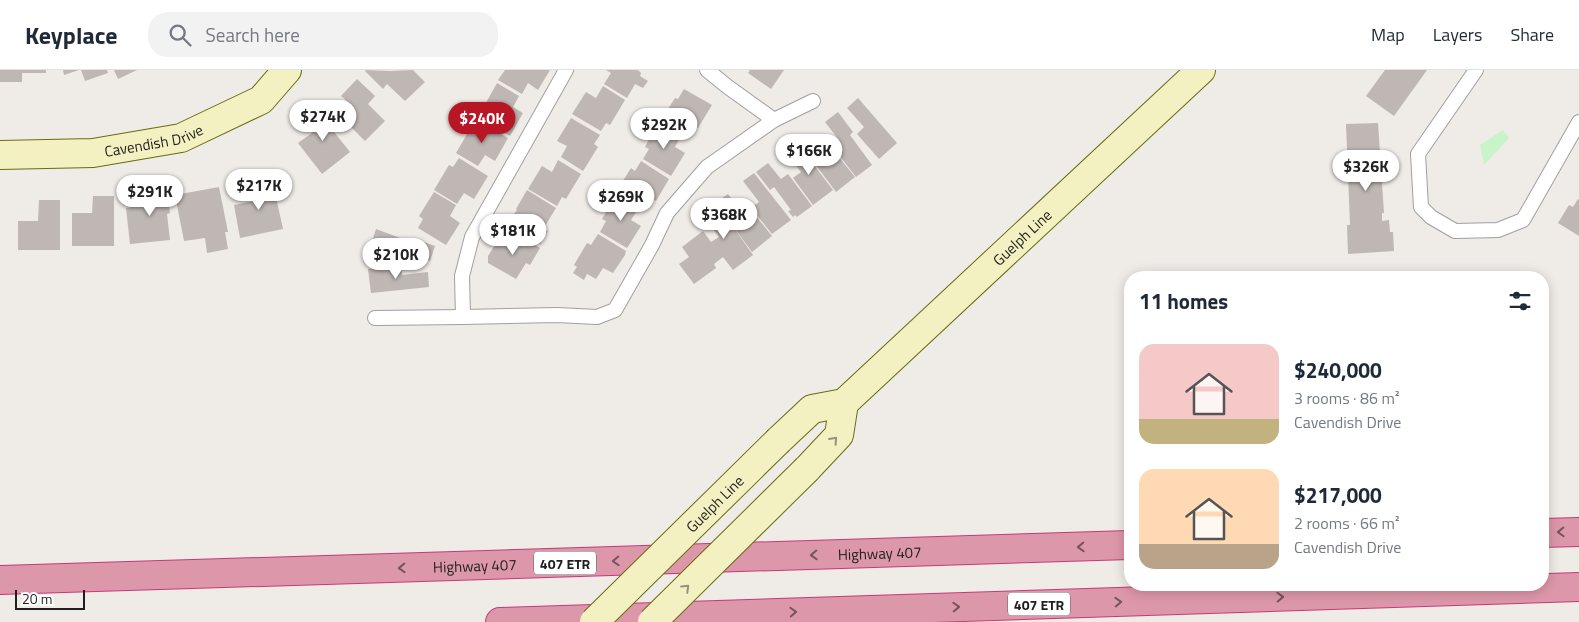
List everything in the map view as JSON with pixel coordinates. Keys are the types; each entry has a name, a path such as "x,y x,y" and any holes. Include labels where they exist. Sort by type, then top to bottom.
{"highway":[{"path":"1549,533 1579,532"},
{"name":"Highway 407","path":"0,580 1124,545"},
{"name":"407 ETR","path":"1549,588 1579,587"},
{"name":"407 ETR","path":"500,622 1456,591"}],"main road":[{"name":"Cavendish Drive","path":"0,155 93,153 181,138 262,100 288,70"},
{"name":"Guelph Line","path":"594,622 812,409 844,403 1201,70"},
{"path":"652,622 839,435 844,403"}],"lane":[{"path":"463,317 462,276 472,236 566,70"},
{"path":"707,70 728,88 774,120"},
{"path":"1476,70 1418,154 1422,207 1431,217 1455,232 1498,230 1523,220 1579,122"},
{"path":"375,318 557,315 596,317 615,310 668,213 707,167 774,120 813,101"}],"green space":[{"path":"1503,130 1509,138 1484,165 1480,145"}],"building":[{"path":"0,70 46,70 46,73 22,73 22,82 0,82"},
{"path":"63,70 79,70 64,75"},
{"path":"81,70 107,70 108,73 85,81"},
{"path":"114,70 137,70 118,79"},
{"path":"366,70 413,70 425,82 405,101 387,84 383,89"},
{"path":"505,70 550,70 538,90 528,83 522,94 498,80"},
{"path":"606,70 638,70 641,73 640,76 648,81 643,88 635,84 627,98 604,84 611,73"},
{"path":"750,70 784,70 771,89 748,73"},
{"path":"1385,70 1427,70 1394,116 1366,96"},
{"path":"357,79 375,96 368,104 385,121 365,141 337,113 348,102 341,96"},
{"path":"497,83 519,96 513,107 523,113 510,136 481,119 487,110 483,108"},
{"path":"603,86 625,100 610,125 606,123 601,131 572,114 586,92 596,98"},
{"path":"684,89 712,105 698,128 689,123 683,133 661,120 675,98 678,99"},
{"path":"858,98 897,143 879,159 857,134 864,127 847,108"},
{"path":"323,109 339,129 334,132 350,152 322,174 298,143 312,133 304,124"},
{"path":"838,112 853,132 850,135 872,165 856,177 831,145 839,140 825,122"},
{"path":"571,118 600,135 594,144 598,147 583,171 561,157 567,146 557,141"},
{"path":"480,122 508,138 495,161 485,155 478,166 456,153 470,129 474,131"},
{"path":"658,123 681,136 675,147 685,153 671,176 643,159 649,149 645,147"},
{"path":"1378,123 1384,213 1382,213 1382,221 1389,220 1390,232 1393,232 1394,251 1348,254 1347,225 1350,225 1346,124"},
{"path":"811,135 827,156 834,151 855,177 836,192 800,144"},
{"path":"797,143 833,190 813,205 793,178 801,172 785,152"},
{"path":"459,158 488,176 474,199 464,193 457,204 434,190 449,165 453,167"},
{"path":"558,160 581,174 566,199 562,197 557,206 528,189 542,166 552,172"},
{"path":"641,161 669,179 656,201 646,195 639,206 616,192 631,168 635,171"},
{"path":"768,163 781,179 788,174 812,206 797,217 795,215 793,217 788,211 791,210 774,187 770,190 756,172"},
{"path":"754,173 791,220 772,234 751,208 759,202 743,181"},
{"path":"272,179 283,229 240,238 234,205 254,201 250,183"},
{"path":"167,185 170,213 167,214 170,240 130,244 126,208 145,205 143,188"},
{"path":"219,187 228,232 225,232 228,249 207,253 205,238 184,241 175,195"},
{"path":"527,190 556,208 544,228 548,231 540,244 517,230 523,220 514,214"},
{"path":"434,192 456,205 450,216 460,223 446,245 418,228 423,219 419,216"},
{"path":"728,194 744,215 751,210 772,236 752,252 729,221 753,255 733,270 723,257 714,264 716,268 694,284 679,264 689,257 682,247 703,231 711,242 719,237 703,215"},
{"path":"93,196 114,196 114,246 72,246 72,213 92,213"},
{"path":"616,196 638,209 631,220 641,226 627,248 600,232 606,221 602,219"},
{"path":"1578,199 1579,236 1558,223 1569,205 1573,207"},
{"path":"39,200 60,200 60,250 18,250 18,221 38,221"},
{"path":"376,229 411,242 413,238 435,246 430,261 411,255 408,262 370,248"},
{"path":"517,234 540,248 530,265 526,263 516,279 488,263 488,256 497,242 501,240 510,245"},
{"path":"598,234 626,251 625,255 613,273 603,268 596,279 587,274 584,280 573,273 577,267 574,265 587,243 591,245"},
{"path":"401,265 402,275 428,272 429,287 371,293 368,269"}]}
